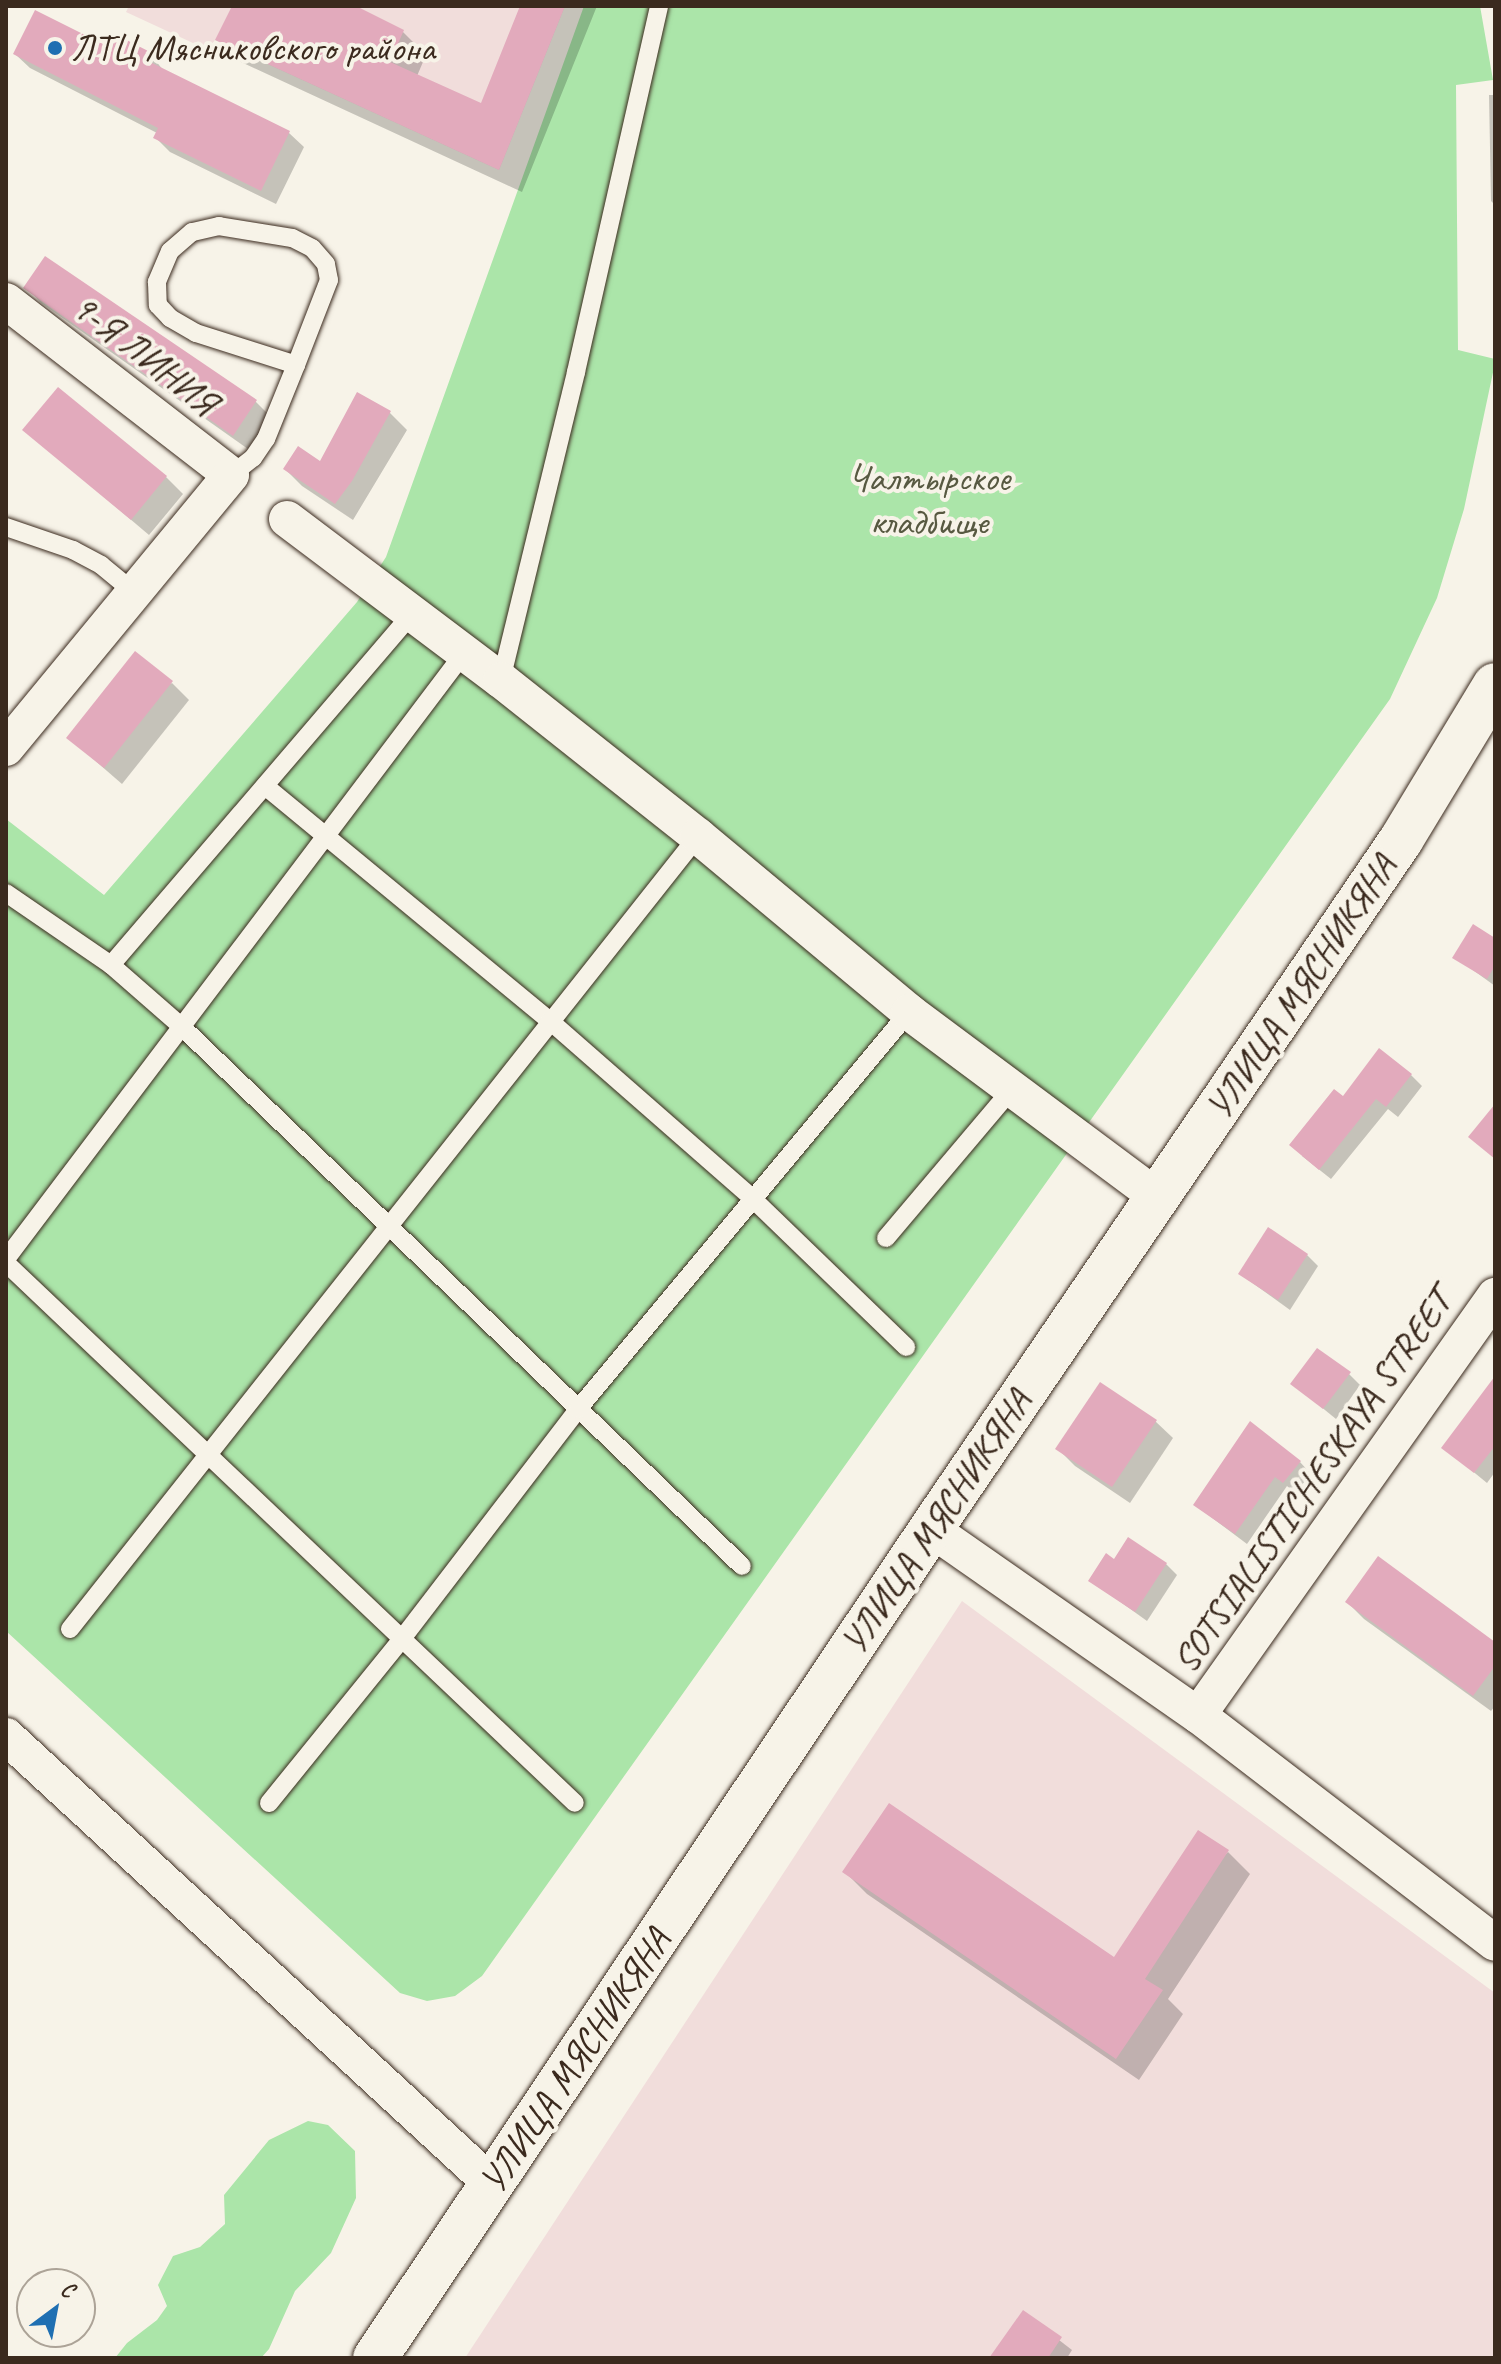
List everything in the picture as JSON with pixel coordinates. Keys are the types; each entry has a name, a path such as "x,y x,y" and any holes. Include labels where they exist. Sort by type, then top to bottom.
{"street":[{"name":"9-Я ЛИНИЯ","path":"6,301 231,475"},
{"path":"6,748 231,475"},
{"path":"287,519 501,680 698,836 909,1012 1157,1197"},
{"name":"УЛИЦА МЯСНИКЯНА","path":"375,2358 931,1529 1401,840 1495,685"},
{"name":"SOTSIALISTICHESKAYA STREET","path":"1198,1715 1495,1296"},
{"path":"931,1529 1198,1715 1490,1929"},
{"path":"6,1736 493,2185"}],"lane":[{"path":"501,680 576,372 659,6"},
{"path":"231,475 253,458 266,439 296,365 329,280 326,264 312,248 292,238 219,226 192,232 170,251 157,282 158,305 170,318 196,333 296,365"},
{"path":"6,527 73,550 101,565 135,593"},
{"path":"111,965 411,615"},
{"path":"464,653 323,836 6,1261 575,1803"},
{"path":"265,786 550,1021 753,1199 906,1347"},
{"path":"70,1629 698,836"},
{"path":"6,893 111,965 182,1027 742,1566"},
{"path":"269,1803 401,1640 578,1409 909,1012"},
{"path":"886,1238 1011,1090"}],"shaded area":[{"path":"129,6 565,6 499,170 215,40 208,50 126,12"},
{"path":"962,1601 1495,1993 1495,2358 465,2358"}],"green space":[{"name":"Чалтырское кладбище","path":"584,6 1480,6 1493,80 1456,85 1458,350 1495,359 1495,363 1464,509 1437,598 1390,699 482,1976 455,1996 427,2001 400,1993 6,1631 6,819 104,895 357,602 386,557"},
{"path":"308,2121 328,2125 355,2151 356,2198 331,2253 295,2291 269,2349 261,2358 115,2358 127,2343 157,2320 167,2306 158,2285 173,2256 200,2247 225,2224 224,2195 269,2140"}],"building":[{"path":"232,6 356,6 404,30 390,62 481,103 520,6 565,6 499,170 215,40"},
{"path":"35,10 105,45 111,32 152,53 148,61 290,131 261,191 153,138 158,128 13,54"},
{"path":"45,256 257,400 233,436 23,288"},
{"path":"58,387 167,476 131,520 22,430"},
{"path":"357,392 391,411 352,481 335,504 283,469 298,446 320,461"},
{"path":"135,651 173,681 104,768 66,738"},
{"path":"1473,924 1495,938 1495,966 1487,979 1452,958"},
{"path":"1379,1048 1412,1074 1386,1107 1376,1099 1319,1170 1289,1145 1334,1089 1343,1096"},
{"path":"1495,1104 1495,1159 1468,1137"},
{"path":"1268,1227 1308,1254 1278,1300 1238,1274"},
{"path":"1317,1348 1351,1372 1323,1409 1290,1384"},
{"path":"1495,1376 1495,1446 1474,1473 1441,1448"},
{"path":"1100,1382 1157,1420 1112,1487 1055,1449"},
{"path":"1250,1421 1301,1461 1283,1483 1275,1477 1235,1534 1193,1505"},
{"path":"1128,1537 1167,1563 1135,1612 1088,1581 1106,1553 1114,1559"},
{"path":"1378,1556 1495,1642 1495,1666 1473,1696 1345,1602"},
{"path":"889,1803 1114,1957 1198,1830 1229,1850 1145,1979 1163,1990 1116,2059 842,1872"},
{"path":"1023,2310 1062,2337 1048,2358 989,2358"}],"place":[{"name":"ЛТЦ Мясниковского района","path":"55,48"}]}
